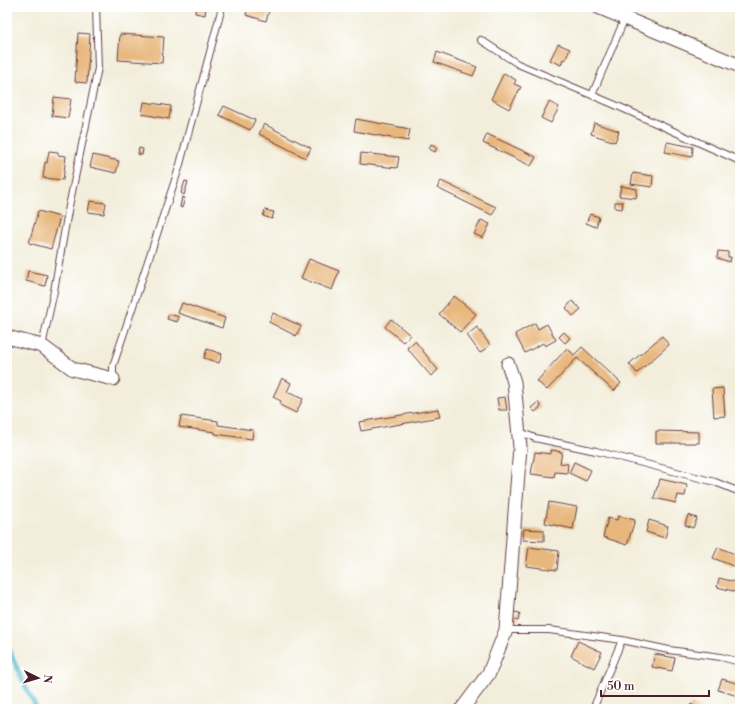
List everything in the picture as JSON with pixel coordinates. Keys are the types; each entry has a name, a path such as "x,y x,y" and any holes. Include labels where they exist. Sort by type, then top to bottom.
{"street":[{"path":"598,7 740,66"},
{"path":"7,337 42,346 73,369 113,379"},
{"path":"462,709 489,673 506,630 520,447 520,432 514,382 508,364"}],"lane":[{"path":"42,346 98,68 96,7"},
{"path":"113,379 113,366 179,168 222,7"},
{"path":"592,95 625,18"},
{"path":"481,40 518,64 740,160"},
{"path":"520,432 535,438 596,451 715,482 740,492"},
{"path":"506,630 549,630 622,640 669,650 721,657 740,662"},
{"path":"593,709 622,640"}],"building":[{"path":"196,7 206,7 205,15 195,13"},
{"path":"248,7 270,7 266,21 246,15"},
{"path":"78,33 90,34 87,83 75,82"},
{"path":"120,34 164,37 162,63 118,60"},
{"path":"558,44 570,49 561,65 550,60"},
{"path":"437,52 477,67 473,76 434,62"},
{"path":"504,73 516,80 514,84 521,87 509,109 491,99"},
{"path":"54,97 71,99 68,118 52,116"},
{"path":"144,102 171,106 169,119 142,114"},
{"path":"549,102 559,107 551,123 541,118"},
{"path":"224,106 255,120 250,130 219,115"},
{"path":"356,119 410,129 408,141 354,131"},
{"path":"594,123 619,131 615,142 591,134"},
{"path":"264,124 311,148 306,158 259,134"},
{"path":"487,134 536,157 531,166 483,143"},
{"path":"667,142 693,147 692,157 665,152"},
{"path":"431,144 437,147 435,152 429,149"},
{"path":"139,148 143,149 142,155 138,154"},
{"path":"49,151 58,152 58,155 66,156 63,180 43,178 45,162 47,163"},
{"path":"361,153 399,157 397,168 360,164"},
{"path":"93,155 119,161 116,173 90,167"},
{"path":"633,173 653,176 652,187 631,184"},
{"path":"185,181 188,182 184,195 181,193"},
{"path":"441,181 496,207 492,215 437,188"},
{"path":"621,186 637,189 636,198 619,196"},
{"path":"182,197 185,198 182,208 180,207"},
{"path":"90,201 106,203 104,214 88,212"},
{"path":"615,202 623,202 622,209 615,208"},
{"path":"265,210 274,212 272,219 263,216"},
{"path":"38,211 60,217 51,249 29,243"},
{"path":"590,214 599,217 596,227 586,223"},
{"path":"481,220 490,224 483,238 474,234"},
{"path":"718,251 728,252 728,257 731,257 730,262 717,258"},
{"path":"309,259 339,271 332,290 301,278"},
{"path":"28,271 47,275 45,286 26,281"},
{"path":"454,296 476,314 460,332 439,314"},
{"path":"572,301 581,309 573,316 566,308"},
{"path":"182,303 225,318 222,328 178,313"},
{"path":"273,313 301,326 296,336 269,322"},
{"path":"169,314 179,317 177,322 167,319"},
{"path":"391,319 410,335 403,342 385,327"},
{"path":"535,323 538,329 547,324 556,340 545,346 543,343 525,353 515,334"},
{"path":"477,327 490,345 480,353 467,335"},
{"path":"564,332 570,338 565,343 559,337"},
{"path":"662,336 669,345 637,373 629,364"},
{"path":"415,341 438,370 431,376 407,348"},
{"path":"582,347 621,383 614,391 577,358 547,390 537,381 567,348 574,355"},
{"path":"207,349 222,354 219,363 204,358"},
{"path":"282,378 291,383 287,392 303,399 296,413 280,405 281,401 273,397"},
{"path":"723,388 725,416 714,417 712,389"},
{"path":"505,397 507,410 499,410 497,398"},
{"path":"538,402 541,407 535,412 531,408"},
{"path":"438,409 440,417 361,431 359,422"},
{"path":"181,416 218,421 218,425 253,430 252,439 179,427"},
{"path":"656,431 699,432 699,443 656,443"},
{"path":"551,450 562,452 560,463 568,464 567,473 555,472 554,477 531,474 535,452 551,454"},
{"path":"574,462 591,470 586,481 569,473"},
{"path":"660,479 687,485 685,496 678,495 676,503 654,498"},
{"path":"549,502 577,507 573,529 545,523"},
{"path":"688,515 697,518 693,528 685,525"},
{"path":"618,516 635,520 627,545 603,537 608,518 617,520"},
{"path":"649,520 668,526 665,538 646,532"},
{"path":"524,529 544,530 544,541 523,540"},
{"path":"529,547 559,551 557,570 526,566"},
{"path":"718,547 737,555 733,566 713,558"},
{"path":"719,578 739,583 737,592 717,587"},
{"path":"514,612 520,613 518,621 513,619"},
{"path":"578,641 602,652 594,668 571,656"},
{"path":"655,654 675,658 672,671 652,667"},
{"path":"722,679 740,684 738,696 718,690"},
{"path":"691,704 701,709 689,709"}],"waterway":[{"path":"7,644 22,680 37,709"}]}
